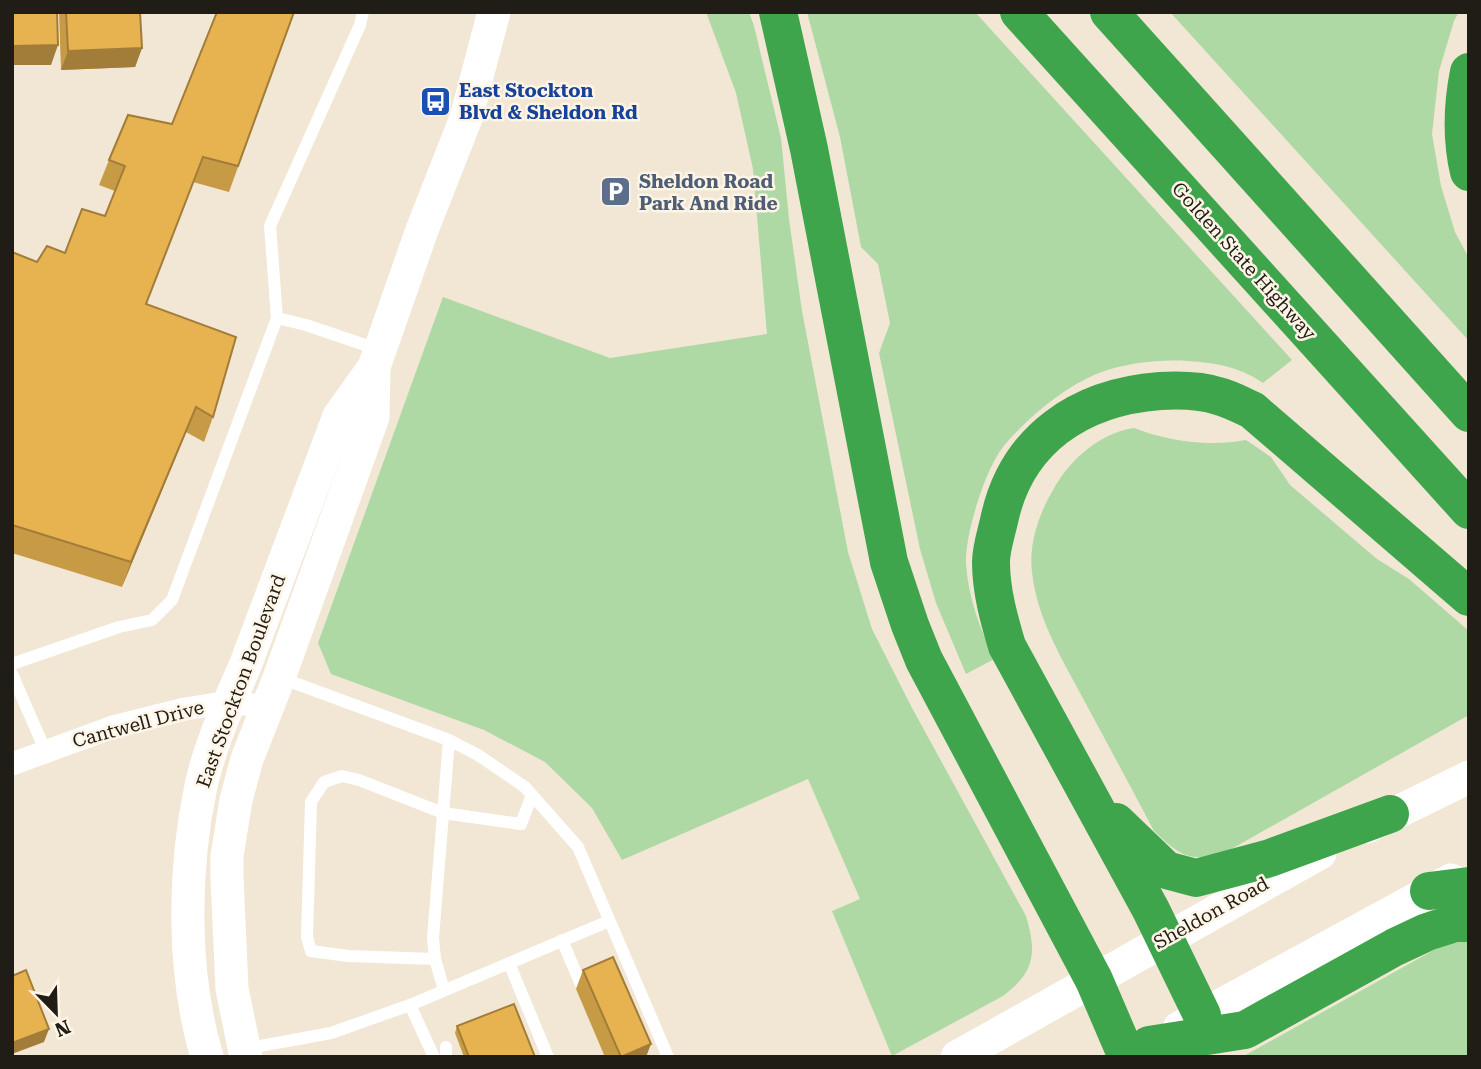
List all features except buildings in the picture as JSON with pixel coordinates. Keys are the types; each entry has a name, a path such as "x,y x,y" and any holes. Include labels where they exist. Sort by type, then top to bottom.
{"highway":[{"path":"778,12 811,162 889,562 900,598 924,660 1135,1053 1245,1030 1395,947 1427,932 1455,923 1469,923"},
{"name":"Golden State Highway","path":"1019,12 1469,510"},
{"path":"1109,12 1469,413"},
{"path":"1469,72 1462,108 1464,151 1469,172"},
{"path":"1202,1015 1166,938 1007,646 995,603 991,560 1001,512 1012,478 1034,447 1064,420 1100,402 1133,393 1177,390 1217,395 1252,410 1469,597"},
{"path":"1086,790 1166,870 1196,878 1270,858 1390,814"},
{"path":"1429,891 1469,886"}],"street":[{"name":"East Stockton Boulevard","path":"245,1053 232,989 227,856 236,800 263,679 340,416 377,358 422,230 466,118 494,12"},
{"name":"East Stockton Boulevard","path":"207,1057 190,967 188,888 201,785 229,702 263,679"},
{"name":"Cantwell Drive","path":"12,764 113,727 185,709 229,702"},
{"name":"Sheldon Road","path":"957,1057 1390,814 1469,778"},
{"path":"1135,1053 1469,871"}],"lane":[{"path":"12,664 119,627 152,620 172,600 277,317 270,226 360,25 363,12"},
{"path":"277,317 377,358"},
{"path":"12,674 46,750"},
{"path":"263,679 449,740 478,755 525,787 578,847 668,1057"},
{"path":"444,990 435,959 433,938 449,740"},
{"path":"435,959 348,956 311,951 307,937 311,802 324,782 342,776 443,813 521,824 532,795"},
{"path":"245,1053 331,1033 410,1005 609,921"},
{"path":"562,940 582,987"},
{"path":"509,963 542,1054"},
{"path":"410,1005 433,1057"},
{"path":"524,1036 542,1054"}],"green space":[{"path":"706,12 749,12 754,26 781,138 802,311 848,552 872,629 1026,916 1032,941 1031,961 1022,979 1014,987 1003,996 892,1056 832,911 860,899 808,779 622,860 592,808 545,762 484,730 331,674 318,643 443,297 610,358 767,334 753,169 736,93"},
{"path":"807,12 975,12 1292,360 1263,383 1237,370 1198,362 1155,361 1131,364 1099,373 1073,386 1023,425 1003,447 989,471 969,536 966,563 969,588 994,659 966,674 936,603 920,549 879,353 890,323 878,264 861,247 840,137"},
{"path":"1170,12 1459,12 1439,71 1432,134 1441,186 1455,232 1469,258 1469,341"},
{"path":"1134,428 1189,441 1218,443 1246,440 1271,457 1290,485 1377,559 1409,579 1469,631 1469,715 1226,852 1194,857 1179,852 1163,840 1154,831 1045,624 1035,590 1031,559 1038,522 1061,477 1093,445 1113,434"},
{"path":"1469,941 1469,1057 1242,1057 1434,950 1453,942"}],"place":[{"name":"East Stockton Blvd & Sheldon Rd","path":"436,101"},
{"name":"Sheldon Road Park And Ride","path":"616,192"}]}
